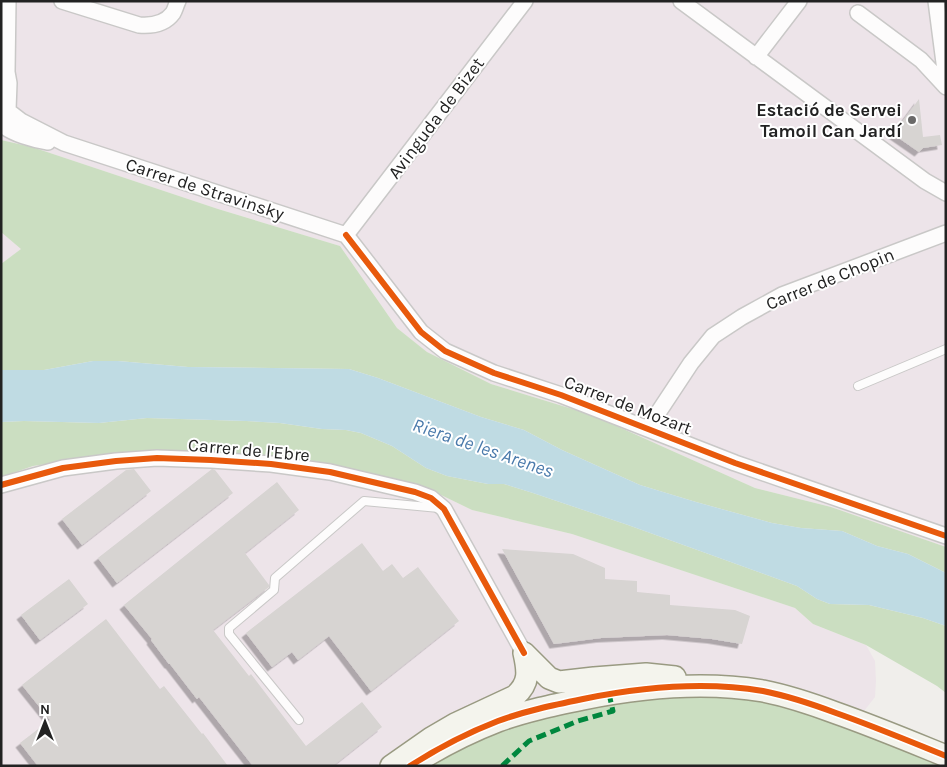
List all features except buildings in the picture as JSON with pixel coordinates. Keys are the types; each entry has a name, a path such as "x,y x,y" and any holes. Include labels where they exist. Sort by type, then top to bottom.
{"main road":[{"path":"524,653 549,678 559,682 646,674 669,676 719,686"},
{"path":"391,766 455,724 515,696 522,690 525,683 527,667 524,653"},
{"path":"410,766 470,733 525,712 643,689 687,685 764,691 861,722 946,756"}],"street":[{"path":"62,1 139,25 150,26 160,23 172,14 178,1"},
{"name":"Avinguda de Bizet","path":"346,235 525,1"},
{"path":"681,1 925,181 946,193"},
{"path":"756,56 799,1"},
{"path":"936,1 946,78"},
{"path":"4,112 9,83 4,76 10,4"},
{"path":"858,12 922,60 946,87"},
{"name":"Carrer de Stravinsky","path":"4,112 64,143 346,235"},
{"name":"Carrer de Chopin","path":"648,428 691,363 714,336 742,317 782,295 946,233"},
{"name":"Carrer de Mozart","path":"346,235 421,332 445,351 494,373 561,395 735,463 946,536"},
{"name":"Carrer de l'Ebre","path":"1,485 63,468 157,458 271,464 330,472 415,492 431,498 444,509 524,653"}],"lane":[{"path":"858,386 946,348"},
{"path":"299,720 229,634 230,628 274,590 275,578 364,502 444,509"}],"shaded area":[{"path":"1,1 946,1 946,547 831,507 755,488 592,415 491,384 427,352 397,328 340,246 218,209 32,147 1,140"},
{"path":"1,232 22,249 1,264"},
{"path":"216,453 264,455 313,461 399,480 439,494 472,510 572,534 795,608 813,624 866,645 875,661 875,697 861,715 410,766 1,766 1,477 33,466 87,458"}],"green space":[{"path":"1,140 32,147 218,209 340,246 397,328 427,352 491,384 592,415 755,488 831,507 946,547 946,573 908,554 877,546 842,531 801,528 772,523 640,485 562,450 524,430 481,417 349,369 188,367 118,361 93,361 44,370 1,370 1,264 21,249 1,232"},
{"path":"147,418 280,423 361,433 392,446 426,468 447,476 488,484 504,484 533,493 797,586 817,599 830,604 869,605 923,618 946,626 946,693 866,645 813,624 795,608 572,534 472,510 439,494 399,480 313,461 264,455 216,453 87,458 33,466 1,477 1,422 99,423"},
{"path":"715,693 896,727 946,744 946,766 427,766 497,731 593,704"}],"water":[{"name":"Riera de les Arenes","path":"93,361 118,361 188,367 349,369 378,378 481,417 524,430 562,450 640,485 772,523 801,528 842,531 877,546 908,554 946,573 946,626 923,618 869,605 830,604 817,599 797,586 533,493 504,484 488,484 447,476 426,468 392,446 361,433 280,423 246,421 147,418 99,423 1,422 1,370 44,370"}],"marked path":[{"path":"502,766 529,741 578,721 613,711 609,694"}],"cycle path":[{"path":"346,235 421,332 445,351 494,373 561,395 735,463 946,536"},
{"path":"1,485 63,468 157,458 271,464 330,472 415,492 431,498 444,509 524,653"},
{"path":"410,766 442,747 475,731 529,711 628,691 695,686 740,688 791,698 864,723 946,756"}],"place":[{"name":"Estació de Servei Tamoil Can Jardí","path":"912,120"}]}
